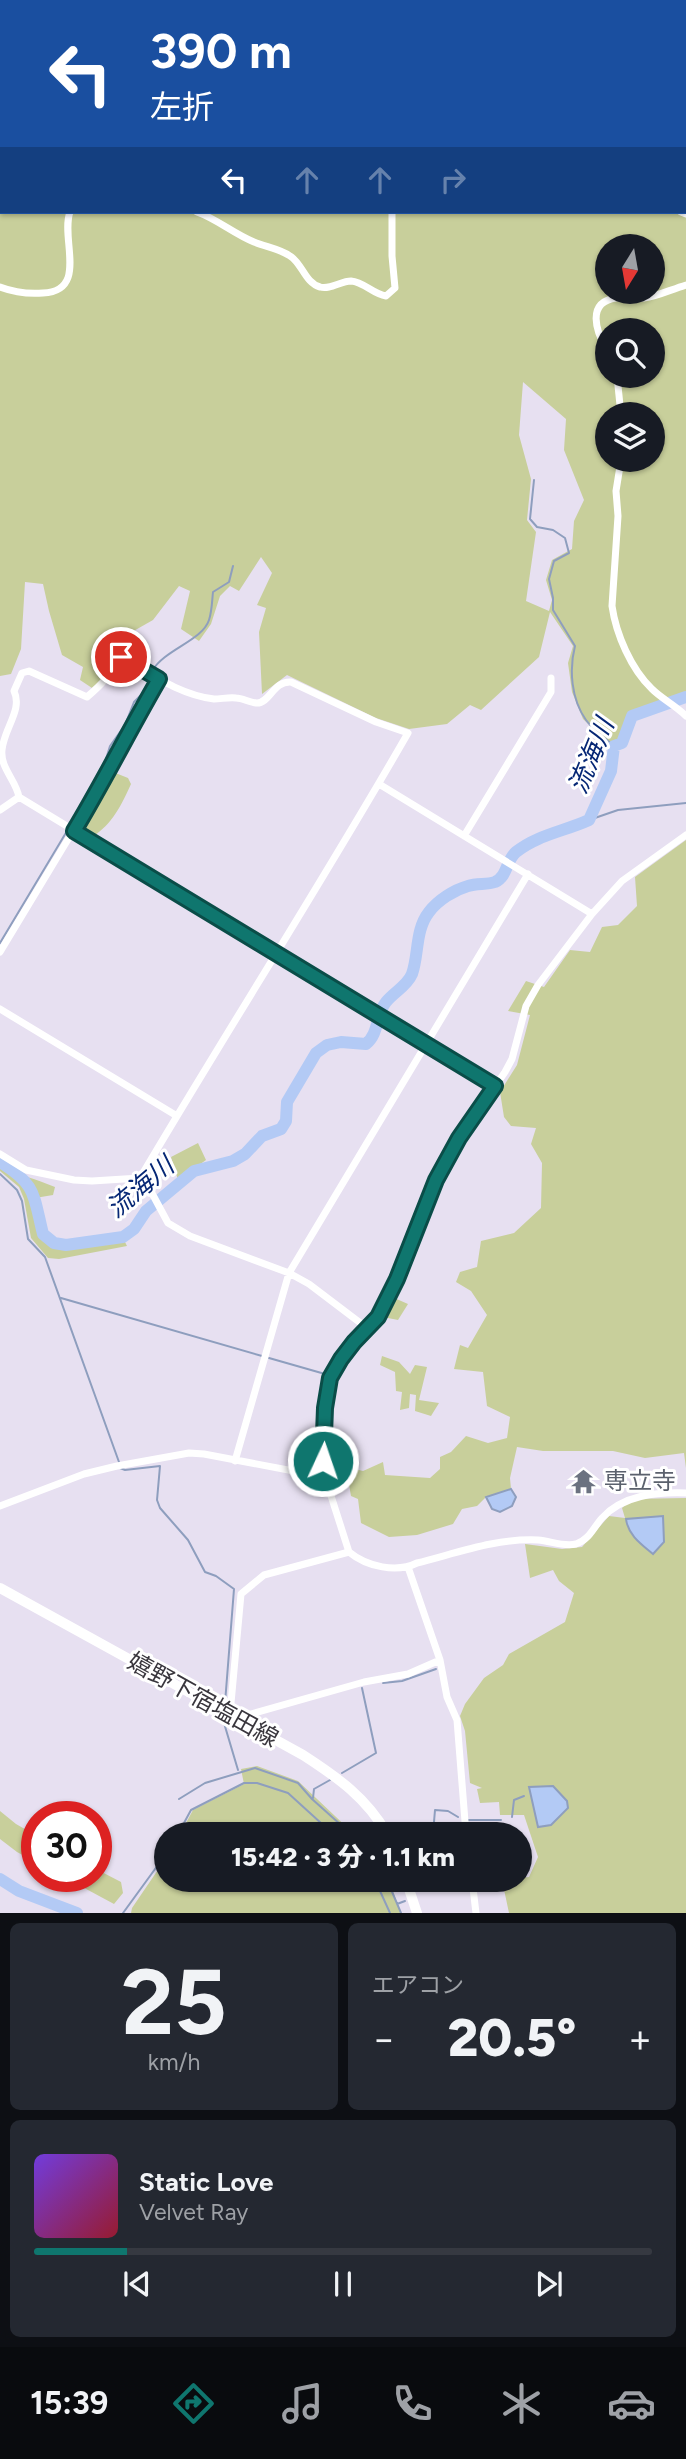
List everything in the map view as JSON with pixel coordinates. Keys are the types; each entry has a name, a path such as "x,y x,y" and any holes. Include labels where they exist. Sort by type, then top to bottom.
{"main road":[{"name":"嬉野下宿塩田線","path":"0,1588 234,1716 339,1778 368,1804 379,1822"},
{"path":"410,1892 417,1913"}],"street":[{"path":"0,287 47,293 58,290 66,283 70,271 69,214"},
{"path":"203,214 251,241 291,256 311,282 319,287 345,281 356,282 386,296 395,288 392,214"},
{"path":"595,318 598,307 604,302 645,298 686,285"},
{"path":"619,472 612,606 614,620 641,677 653,691 686,716"},
{"path":"19,797 18,790 2,762 2,750 6,728 17,707 18,700 14,691 22,673 29,671 87,697 106,680 115,659 121,657 185,693 216,699 237,697 257,703 264,701 274,688 284,682 292,682 376,722 408,733 141,1178"},
{"path":"464,836 551,692 551,678"},
{"path":"0,951 111,768 116,753 159,679"},
{"path":"379,784 592,914"},
{"path":"0,810 19,797"},
{"path":"19,797 495,1086"},
{"path":"349,1552 325,1478 323,1461 325,1408 330,1378 341,1359 378,1317 397,1279 436,1180 459,1138 512,1059 526,1006 538,985 592,914 622,881 686,835"},
{"path":"235,1461 289,1273 528,874"},
{"path":"0,1010 177,1116"},
{"path":"0,1154 26,1170 74,1180 141,1178 168,1223 190,1236 289,1273 309,1284 367,1328"},
{"path":"0,1506 84,1474 190,1453 325,1478"},
{"path":"440,1660 408,1674 364,1682 234,1716 241,1594 264,1575 349,1552 378,1566 408,1567 482,1545 538,1540 572,1545 582,1542 602,1519 627,1499 686,1493"},
{"path":"408,1567 440,1660 447,1697 457,1720 465,1822"},
{"path":"473,1892 476,1913"}],"green space":[{"path":"0,214 686,214 686,693 631,713 620,741 609,744 583,719 572,692 568,663 573,646 550,612 539,657 481,710 470,705 447,724 409,729 376,718 287,675 262,694 259,632 266,608 257,605 272,573 261,557 239,591 230,586 220,596 211,624 199,641 181,629 190,591 179,586 153,620 116,641 110,672 92,688 80,680 83,667 62,655 43,584 25,582 21,649 11,674 0,676","holes":["523,382 566,419 564,450 584,500 574,521 572,549 552,560 546,580 552,600 549,611 526,601 536,532 527,520 531,479 519,435"]},
{"path":"113,772 128,778 131,784 111,820 92,837 80,829"},
{"path":"686,840 686,1468 684,1453 645,1458 613,1451 543,1451 517,1447 510,1478 511,1489 486,1497 477,1506 462,1509 453,1524 417,1535 389,1537 361,1523 358,1499 351,1496 346,1467 363,1471 383,1462 385,1475 430,1478 440,1469 440,1457 451,1452 466,1436 488,1443 507,1438 510,1417 487,1406 483,1372 454,1369 460,1345 468,1348 487,1315 471,1291 456,1282 460,1272 477,1267 481,1241 514,1233 541,1208 542,1163 531,1144 536,1128 511,1126 504,1117 500,1092 517,1065 530,1015 508,1011 526,981 544,987 570,950 590,952 602,927 618,925 637,906 635,877"},
{"path":"198,1143 206,1160 178,1180 171,1157"},
{"path":"0,1164 55,1187 53,1195 29,1199 39,1236 53,1247 66,1248 124,1240 127,1246 59,1259 48,1258 31,1238 24,1199 19,1187 0,1171"},
{"path":"392,1297 408,1304 398,1320 383,1317"},
{"path":"382,1356 399,1362 410,1374 415,1365 427,1367 419,1400 439,1403 431,1416 415,1411 416,1395 410,1394 409,1408 400,1410 402,1392 396,1391 395,1372 380,1365"},
{"path":"686,1498 686,1913 509,1913 505,1892 532,1892 532,1870 538,1857 532,1839 532,1822 526,1822 524,1815 500,1815 499,1802 480,1803 477,1789 482,1788 470,1783 465,1731 460,1716 465,1704 484,1678 503,1665 509,1654 565,1622 574,1593 559,1581 553,1570 530,1578 525,1544 562,1549 582,1547 609,1516 625,1518 622,1508 631,1499"},
{"path":"257,1766 298,1781 341,1822 186,1822 193,1810 244,1784 241,1769"},
{"path":"0,1811 21,1827 21,1854 0,1839"},
{"path":"154,1876 154,1892 393,1892 401,1913 131,1913"},
{"path":"112,1877 121,1882 123,1893 114,1904 92,1892 112,1892"}],"water":[{"path":"511,1489 516,1497 512,1506 500,1512 492,1509 486,1497"},
{"path":"663,1516 664,1542 653,1554 632,1534 626,1519"},
{"path":"553,1786 567,1801 568,1808 551,1825 538,1827 529,1787"}],"waterway":[{"path":"534,480 530,519 537,527 553,530 565,538 569,553 554,561 549,579 553,610 575,646 572,674 577,703 589,724 614,746"},
{"path":"152,671 165,657 205,627 210,617 213,592 229,582 233,566"},
{"path":"71,824 102,772 110,746 125,725 134,702 145,691 151,679"},
{"name":"流海川","path":"0,1162 27,1184 35,1200 43,1234 54,1243 66,1245 123,1237 134,1229 146,1211 194,1171 233,1161 245,1154 262,1136 281,1129 286,1121 287,1102 316,1053 327,1045 341,1042 366,1044 370,1040 383,1007 412,974 421,926 433,908 457,890 495,882 505,872 513,855 524,846 589,820 611,771 614,746 622,743 632,716 686,697"},
{"path":"589,820 618,810 686,803"},
{"path":"0,943 67,831"},
{"path":"0,1174 17,1190 22,1201 28,1239 45,1257 119,1462"},
{"path":"61,1298 262,1356"},
{"path":"269,1358 325,1374"},
{"path":"120,1468 125,1470 160,1466 157,1500 160,1508 188,1540 205,1572 216,1576 234,1589 225,1703"},
{"path":"383,1683 402,1681 436,1669"},
{"path":"342,1773 376,1753 362,1688"},
{"path":"224,1723 238,1770"},
{"path":"179,1799 205,1783 255,1768 298,1783 338,1822"},
{"path":"313,1798 314,1789 330,1780"},
{"path":"184,1822 191,1810 244,1783 257,1783 288,1793 320,1822"},
{"path":"512,1817 514,1800 524,1796"},
{"path":"434,1822 435,1810 448,1811 458,1817"},
{"path":"468,1820 501,1820"},
{"path":"123,1913 154,1870"},
{"path":"0,1879 19,1891 77,1913"},
{"path":"380,1892 390,1913"},
{"path":"392,1892 401,1913"},
{"path":"397,1904 405,1901"}],"place":[{"name":"専立寺","path":"584,1481"}],"route":[{"path":"121,657 159,679 74,831 495,1086 459,1138 436,1180 397,1279 378,1317 354,1342 330,1378 325,1408 323,1461"}]}
